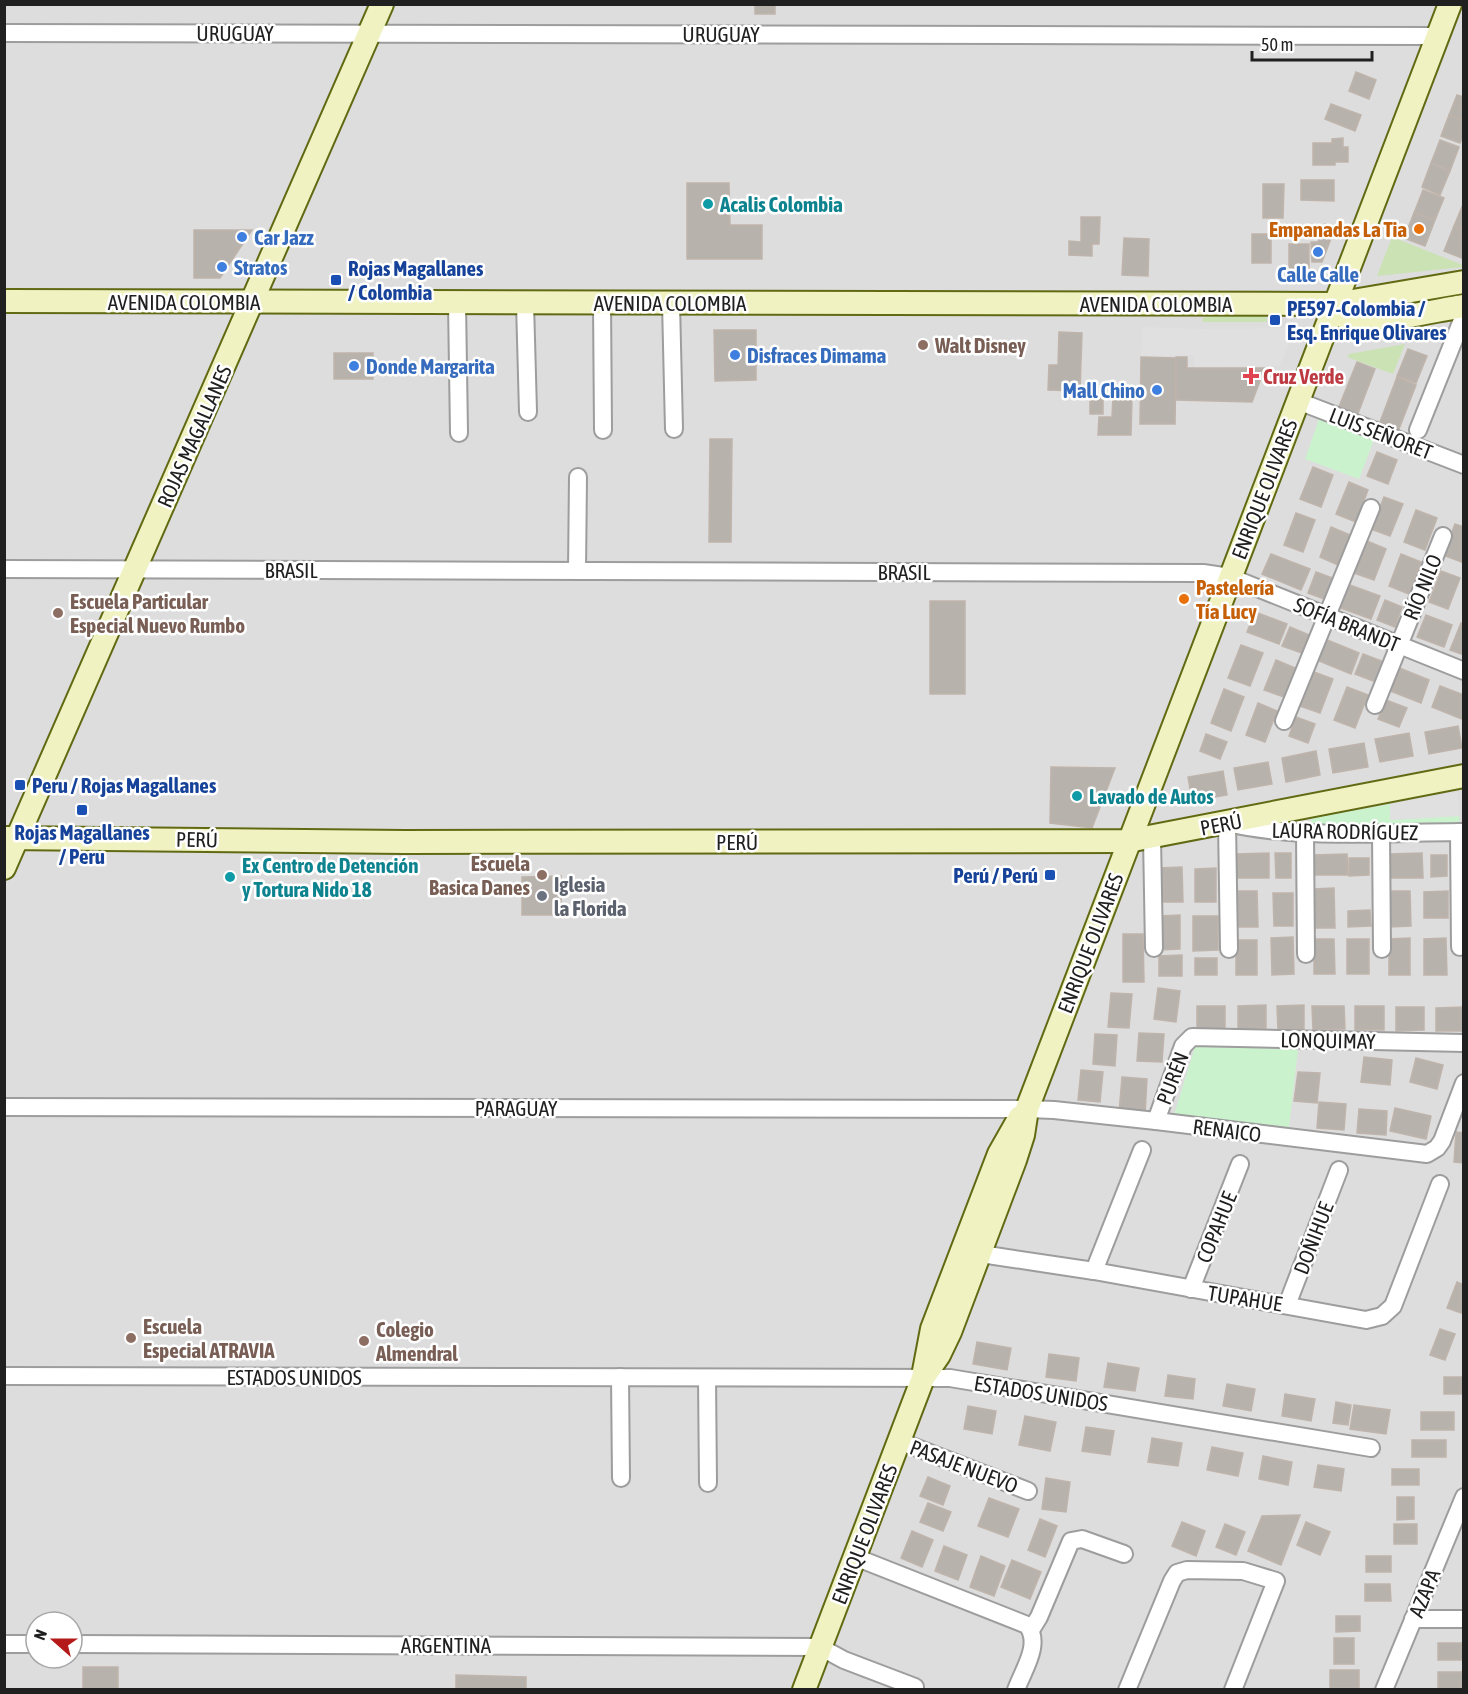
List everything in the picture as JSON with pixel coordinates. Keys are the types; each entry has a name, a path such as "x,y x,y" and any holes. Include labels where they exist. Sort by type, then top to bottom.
{"main road":[{"name":"ROJAS MAGALLANES","path":"4,868 11,838 135,570 382,4"},
{"name":"ENRIQUE OLIVARES","path":"804,1689 923,1378 932,1329 971,1252 1001,1148 1027,1109 1450,4"},
{"name":"AVENIDA COLOMBIA","path":"4,301 1335,304 1464,282"},
{"path":"1335,304 1338,313 1344,318 1363,322 1464,306"},
{"name":"PERÚ","path":"11,838 405,842 1128,841 1464,776"}],"street":[{"name":"URUGUAY","path":"4,33 1438,36"},
{"path":"457,303 459,433"},
{"path":"525,303 528,412"},
{"path":"602,303 603,430"},
{"path":"671,303 674,429"},
{"path":"1419,430 1464,315"},
{"name":"LUIS SEÑORET","path":"1298,401 1464,465"},
{"path":"577,571 578,477"},
{"path":"1284,721 1371,507"},
{"name":"RÍO NILO","path":"1375,705 1443,536"},
{"name":"BRASIL","path":"4,569 1203,573 1230,577"},
{"name":"SOFÍA BRANDT","path":"1230,577 1464,671"},
{"path":"1227,823 1229,949"},
{"name":"LAURA RODRÍGUEZ","path":"1227,823 1305,833 1461,832"},
{"path":"1460,947 1461,832"},
{"path":"1305,833 1306,954"},
{"path":"1381,833 1382,949"},
{"path":"1152,837 1154,948"},
{"name":"LONQUIMAY","path":"1192,1037 1464,1043"},
{"name":"PURÉN","path":"1155,1121 1183,1046 1192,1037"},
{"name":"RENAICO","path":"1027,1109 1155,1121 1427,1154 1437,1148 1442,1141 1464,1083"},
{"name":"PARAGUAY","path":"4,1107 1027,1109"},
{"path":"1094,1271 1142,1150"},
{"name":"COPAHUE","path":"1191,1289 1240,1164"},
{"name":"DOÑIHUE","path":"1287,1305 1339,1170"},
{"name":"TUPAHUE","path":"971,1252 1094,1271 1366,1320 1382,1316 1393,1306 1440,1184"},
{"name":"ESTADOS UNIDOS","path":"4,1376 950,1378 1371,1448"},
{"path":"620,1377 621,1478"},
{"path":"707,1378 708,1483"},
{"name":"PASAJE NUEVO","path":"899,1441 1028,1491"},
{"name":"AZAPA","path":"1384,1689 1464,1497"},
{"path":"1031,1630 1039,1617 1071,1541 1082,1539 1124,1554"},
{"path":"855,1557 1021,1622 1031,1630 1034,1643 1016,1689"},
{"path":"1127,1689 1172,1581 1177,1573 1187,1570 1243,1571 1276,1581 1233,1689"},
{"path":"1413,1619 1464,1619"},
{"path":"4,1644 24,1644"},
{"name":"ARGENTINA","path":"84,1644 820,1647"},
{"path":"820,1647 915,1687"}],"shaded area":[{"path":"5,5 1463,5 1463,1689 5,1689"},
{"path":"1142,327 1294,328 1280,366 1194,367 1194,355 1141,357"},
{"path":"1458,792 1459,816 1390,820 1390,804"}],"green space":[{"path":"1392,237 1463,265 1463,267 1377,276"},
{"path":"1208,316 1266,316 1267,322 1202,322 1203,318"},
{"path":"1405,344 1393,374 1347,357 1349,354"},
{"path":"1319,419 1374,440 1359,479 1305,459"},
{"path":"1390,804 1390,820 1459,816 1460,828 1314,827 1310,822 1312,818"},
{"path":"1195,1047 1298,1049 1289,1127 1174,1115"}],"building":[{"path":"755,4 775,4 775,14 755,14"},
{"path":"1356,72 1376,80 1369,99 1349,91"},
{"path":"1457,95 1464,97 1464,121 1449,115"},
{"path":"1331,104 1361,115 1355,131 1325,119"},
{"path":"1449,115 1464,121 1464,133 1460,143 1441,136"},
{"path":"1343,138 1343,147 1348,147 1348,162 1335,162 1335,165 1313,165 1313,143 1332,143 1332,139"},
{"path":"1440,140 1459,147 1450,171 1431,163"},
{"path":"1431,163 1450,171 1440,195 1422,187"},
{"path":"1301,180 1334,180 1334,201 1301,200"},
{"name":"Acalis Colombia","path":"687,183 729,183 730,225 762,225 762,259 687,259"},
{"path":"1263,184 1284,184 1283,218 1263,218"},
{"path":"1423,190 1444,198 1435,220 1414,213"},
{"path":"1464,202 1464,230 1454,226"},
{"path":"1414,213 1435,220 1425,246 1404,238"},
{"path":"1081,217 1100,217 1099,244 1092,244 1092,256 1069,255 1069,241 1081,242"},
{"name":"Calle Calle","path":"1325,224 1335,228 1322,262 1312,262 1311,242 1318,242"},
{"path":"1454,226 1464,230 1464,259 1444,251"},
{"path":"194,230 252,230 220,278 194,278"},
{"path":"1252,234 1271,234 1271,263 1252,263"},
{"path":"1124,238 1149,239 1148,276 1122,275"},
{"path":"1289,244 1309,244 1309,268 1289,269"},
{"name":"Disfraces Dimama","path":"714,330 756,330 756,380 715,381"},
{"path":"1059,332 1082,333 1080,391 1048,390 1049,365 1058,365"},
{"path":"1408,349 1427,356 1416,383 1397,376"},
{"name":"Donde Margarita","path":"334,353 373,353 373,379 334,379"},
{"path":"1141,357 1176,358 1175,424 1140,424"},
{"path":"1176,357 1187,357 1187,368 1265,368 1252,402 1176,400"},
{"path":"1357,362 1375,369 1357,416 1338,409"},
{"path":"1397,377 1416,385 1399,429 1380,422"},
{"path":"1090,395 1103,395 1103,414 1090,414"},
{"path":"1113,396 1132,396 1131,435 1098,435 1099,417 1112,417"},
{"path":"710,439 732,439 731,542 709,542"},
{"path":"1377,452 1397,460 1388,484 1367,476"},
{"path":"1313,467 1333,475 1321,507 1300,499"},
{"path":"1349,482 1368,490 1356,522 1336,514"},
{"path":"1384,497 1403,504 1390,536 1371,529"},
{"path":"1416,510 1437,518 1425,550 1404,542"},
{"path":"1296,513 1315,520 1303,552 1284,545"},
{"path":"1455,524 1464,527 1464,563 1443,555"},
{"path":"1331,527 1350,535 1338,565 1320,557"},
{"path":"1367,541 1386,549 1374,580 1354,573"},
{"path":"1271,554 1310,569 1301,590 1262,574"},
{"path":"1401,554 1421,562 1409,594 1389,586"},
{"path":"1441,571 1460,578 1448,609 1429,602"},
{"path":"1316,572 1335,579 1327,600 1308,593"},
{"path":"1347,584 1380,596 1371,619 1338,607"},
{"path":"1385,600 1402,607 1395,627 1377,620"},
{"path":"930,601 965,601 965,694 930,694"},
{"path":"1255,612 1287,624 1279,644 1247,632"},
{"path":"1426,615 1452,625 1444,647 1417,637"},
{"path":"1461,623 1464,624 1464,655 1450,650"},
{"path":"1290,627 1309,635 1302,653 1282,646"},
{"path":"1325,639 1359,653 1351,674 1317,660"},
{"path":"1241,645 1263,653 1250,686 1228,678"},
{"path":"1363,654 1384,662 1376,682 1355,674"},
{"path":"1276,660 1295,668 1284,697 1264,690"},
{"path":"1397,667 1429,680 1421,703 1388,690"},
{"path":"1314,672 1333,679 1320,713 1300,706"},
{"path":"1440,686 1464,695 1464,720 1432,707"},
{"path":"1347,687 1368,695 1355,728 1334,720"},
{"path":"1224,689 1244,697 1231,731 1211,723"},
{"path":"1386,700 1407,708 1399,727 1378,719"},
{"path":"1258,703 1277,711 1265,742 1246,735"},
{"path":"1296,717 1315,724 1308,743 1289,736"},
{"path":"1458,726 1462,748 1429,754 1425,732"},
{"path":"1409,733 1413,756 1380,762 1375,739"},
{"path":"1206,734 1227,742 1220,759 1200,751"},
{"path":"1364,743 1368,767 1333,773 1329,749"},
{"path":"1316,751 1320,775 1286,782 1282,758"},
{"path":"1268,762 1272,784 1238,790 1234,768"},
{"name":"Lavado de Autos","path":"1051,767 1115,768 1092,828 1050,823"},
{"path":"1223,771 1227,795 1192,801 1188,777"},
{"path":"1269,853 1269,878 1236,878 1236,854"},
{"path":"1275,853 1291,853 1291,878 1276,878"},
{"path":"1422,853 1423,878 1389,878 1389,854"},
{"path":"1347,854 1348,875 1312,875 1312,855"},
{"path":"1431,855 1447,855 1447,876 1431,877"},
{"path":"1349,858 1369,858 1369,875 1349,876"},
{"path":"1182,867 1183,902 1159,902 1158,868"},
{"path":"1216,868 1216,902 1195,902 1195,869"},
{"name":"Iglesia la Florida","path":"561,876 561,915 522,915 522,877"},
{"path":"1334,888 1335,928 1313,928 1313,889"},
{"path":"1237,891 1257,891 1258,927 1237,927"},
{"path":"1390,891 1410,891 1411,926 1390,927"},
{"path":"1448,891 1448,918 1424,918 1424,892"},
{"path":"1273,893 1293,893 1293,926 1274,926"},
{"path":"1370,910 1371,926 1348,927 1348,911"},
{"path":"1180,915 1180,949 1160,950 1160,916"},
{"path":"1193,916 1218,916 1218,950 1193,951"},
{"path":"1123,934 1143,934 1144,982 1123,982"},
{"path":"1293,937 1294,974 1272,975 1271,938"},
{"path":"1410,938 1410,975 1389,975 1389,939"},
{"path":"1446,938 1447,975 1424,975 1424,939"},
{"path":"1314,939 1334,939 1335,974 1314,974"},
{"path":"1347,939 1369,939 1369,974 1347,974"},
{"path":"1236,940 1257,940 1257,975 1236,975"},
{"path":"1182,955 1182,976 1159,976 1159,956"},
{"path":"1195,958 1217,958 1217,975 1195,975"},
{"path":"1158,988 1180,991 1176,1022 1154,1019"},
{"path":"1111,993 1132,994 1129,1028 1108,1027"},
{"path":"1266,1005 1266,1028 1238,1029 1238,1006"},
{"path":"1304,1005 1304,1030 1278,1030 1277,1006"},
{"path":"1197,1006 1225,1006 1225,1029 1197,1030"},
{"path":"1312,1006 1344,1006 1345,1029 1313,1030"},
{"path":"1355,1006 1384,1006 1384,1030 1355,1030"},
{"path":"1396,1007 1424,1007 1424,1030 1396,1031"},
{"path":"1464,1007 1464,1031 1436,1031 1436,1008"},
{"path":"1139,1033 1164,1034 1162,1062 1137,1061"},
{"path":"1095,1034 1117,1035 1115,1066 1093,1064"},
{"path":"1364,1057 1392,1060 1390,1085 1361,1082"},
{"path":"1416,1058 1443,1065 1437,1089 1410,1082"},
{"path":"1081,1070 1103,1072 1100,1102 1078,1100"},
{"path":"1298,1072 1320,1073 1317,1103 1294,1101"},
{"path":"1122,1077 1147,1079 1145,1115 1119,1113"},
{"path":"1319,1102 1346,1104 1344,1130 1317,1128"},
{"path":"1395,1108 1431,1116 1426,1139 1390,1131"},
{"path":"1359,1109 1387,1111 1386,1135 1357,1133"},
{"path":"1456,1132 1464,1133 1464,1163 1454,1162"},
{"path":"1457,1282 1464,1285 1464,1314 1447,1308"},
{"path":"1440,1329 1455,1334 1445,1360 1430,1355"},
{"path":"977,1342 1011,1348 1007,1370 973,1364"},
{"path":"1049,1354 1079,1358 1076,1381 1046,1377"},
{"path":"1108,1363 1139,1368 1135,1391 1104,1387"},
{"path":"1168,1375 1195,1379 1193,1399 1165,1396"},
{"path":"1444,1377 1464,1377 1464,1394 1444,1394"},
{"path":"1227,1384 1255,1389 1251,1411 1223,1406"},
{"path":"1285,1394 1315,1399 1311,1421 1282,1416"},
{"path":"1336,1402 1351,1405 1348,1425 1333,1423"},
{"path":"1354,1405 1390,1410 1386,1434 1350,1429"},
{"path":"968,1406 996,1411 992,1434 964,1429"},
{"path":"1421,1412 1454,1412 1454,1430 1421,1430"},
{"path":"1025,1416 1056,1422 1050,1451 1019,1445"},
{"path":"1086,1427 1114,1431 1110,1455 1082,1451"},
{"path":"1152,1438 1182,1443 1178,1466 1148,1462"},
{"path":"1412,1440 1446,1440 1446,1457 1412,1457"},
{"path":"1212,1447 1243,1453 1238,1476 1207,1470"},
{"path":"1263,1456 1292,1462 1288,1485 1259,1479"},
{"path":"1318,1465 1344,1469 1341,1491 1314,1487"},
{"path":"1392,1469 1419,1469 1419,1485 1392,1485"},
{"path":"928,1477 950,1486 943,1505 920,1496"},
{"path":"1046,1478 1070,1482 1066,1512 1042,1509"},
{"path":"1397,1497 1414,1497 1414,1519 1397,1520"},
{"path":"989,1498 1019,1509 1008,1537 978,1526"},
{"path":"928,1503 951,1512 943,1531 920,1522"},
{"path":"1300,1515 1281,1565 1248,1551 1262,1516"},
{"path":"1040,1519 1057,1526 1045,1557 1028,1550"},
{"path":"1182,1522 1205,1531 1196,1556 1172,1546"},
{"path":"1306,1522 1330,1532 1320,1555 1297,1545"},
{"path":"1225,1524 1245,1532 1236,1555 1216,1547"},
{"path":"1394,1524 1417,1524 1417,1544 1394,1544"},
{"path":"912,1531 933,1540 922,1567 901,1558"},
{"path":"944,1546 967,1555 958,1580 935,1571"},
{"path":"981,1556 1005,1566 994,1596 970,1587"},
{"path":"1366,1556 1391,1556 1391,1572 1366,1572"},
{"path":"1012,1560 1041,1572 1030,1599 1001,1587"},
{"path":"1365,1584 1390,1584 1391,1601 1365,1601"},
{"path":"1336,1616 1360,1616 1360,1631 1336,1632"},
{"path":"1334,1638 1354,1638 1354,1664 1334,1664"},
{"path":"1438,1643 1464,1643 1464,1660 1438,1660"},
{"path":"84,1667 118,1667 118,1690 83,1690"},
{"path":"1330,1670 1359,1670 1359,1688 1330,1688"},
{"path":"1438,1672 1464,1672 1464,1690 1438,1690"},
{"path":"456,1675 526,1677 526,1690 456,1690"}],"place":[{"name":"Acalis Colombia","path":"708,204"},
{"name":"Empanadas La Tia","path":"1419,229"},
{"name":"Car Jazz","path":"242,237"},
{"name":"Calle Calle","path":"1318,252"},
{"name":"Stratos","path":"222,267"},
{"name":"Rojas Magallanes / Colombia","path":"336,280"},
{"name":"PE597-Colombia / Esq. Enrique Olivares","path":"1275,320"},
{"name":"Walt Disney","path":"923,345"},
{"name":"Disfraces Dimama","path":"735,355"},
{"name":"Donde Margarita","path":"354,366"},
{"name":"Cruz Verde","path":"1251,376"},
{"name":"Mall Chino","path":"1157,390"},
{"name":"Pastelería Tía Lucy","path":"1184,599"},
{"name":"Escuela Particular Especial Nuevo Rumbo","path":"58,613"},
{"name":"Peru / Rojas Magallanes","path":"20,785"},
{"name":"Lavado de Autos","path":"1077,796"},
{"name":"Rojas Magallanes / Peru","path":"82,810"},
{"name":"Escuela Basica Danes","path":"542,875"},
{"name":"Perú / Perú","path":"1050,875"},
{"name":"Ex Centro de Detención y Tortura Nido 18","path":"230,877"},
{"name":"Iglesia la Florida","path":"542,896"},
{"name":"Escuela Especial ATRAVIA","path":"131,1338"},
{"name":"Colegio Almendral","path":"364,1341"}]}
